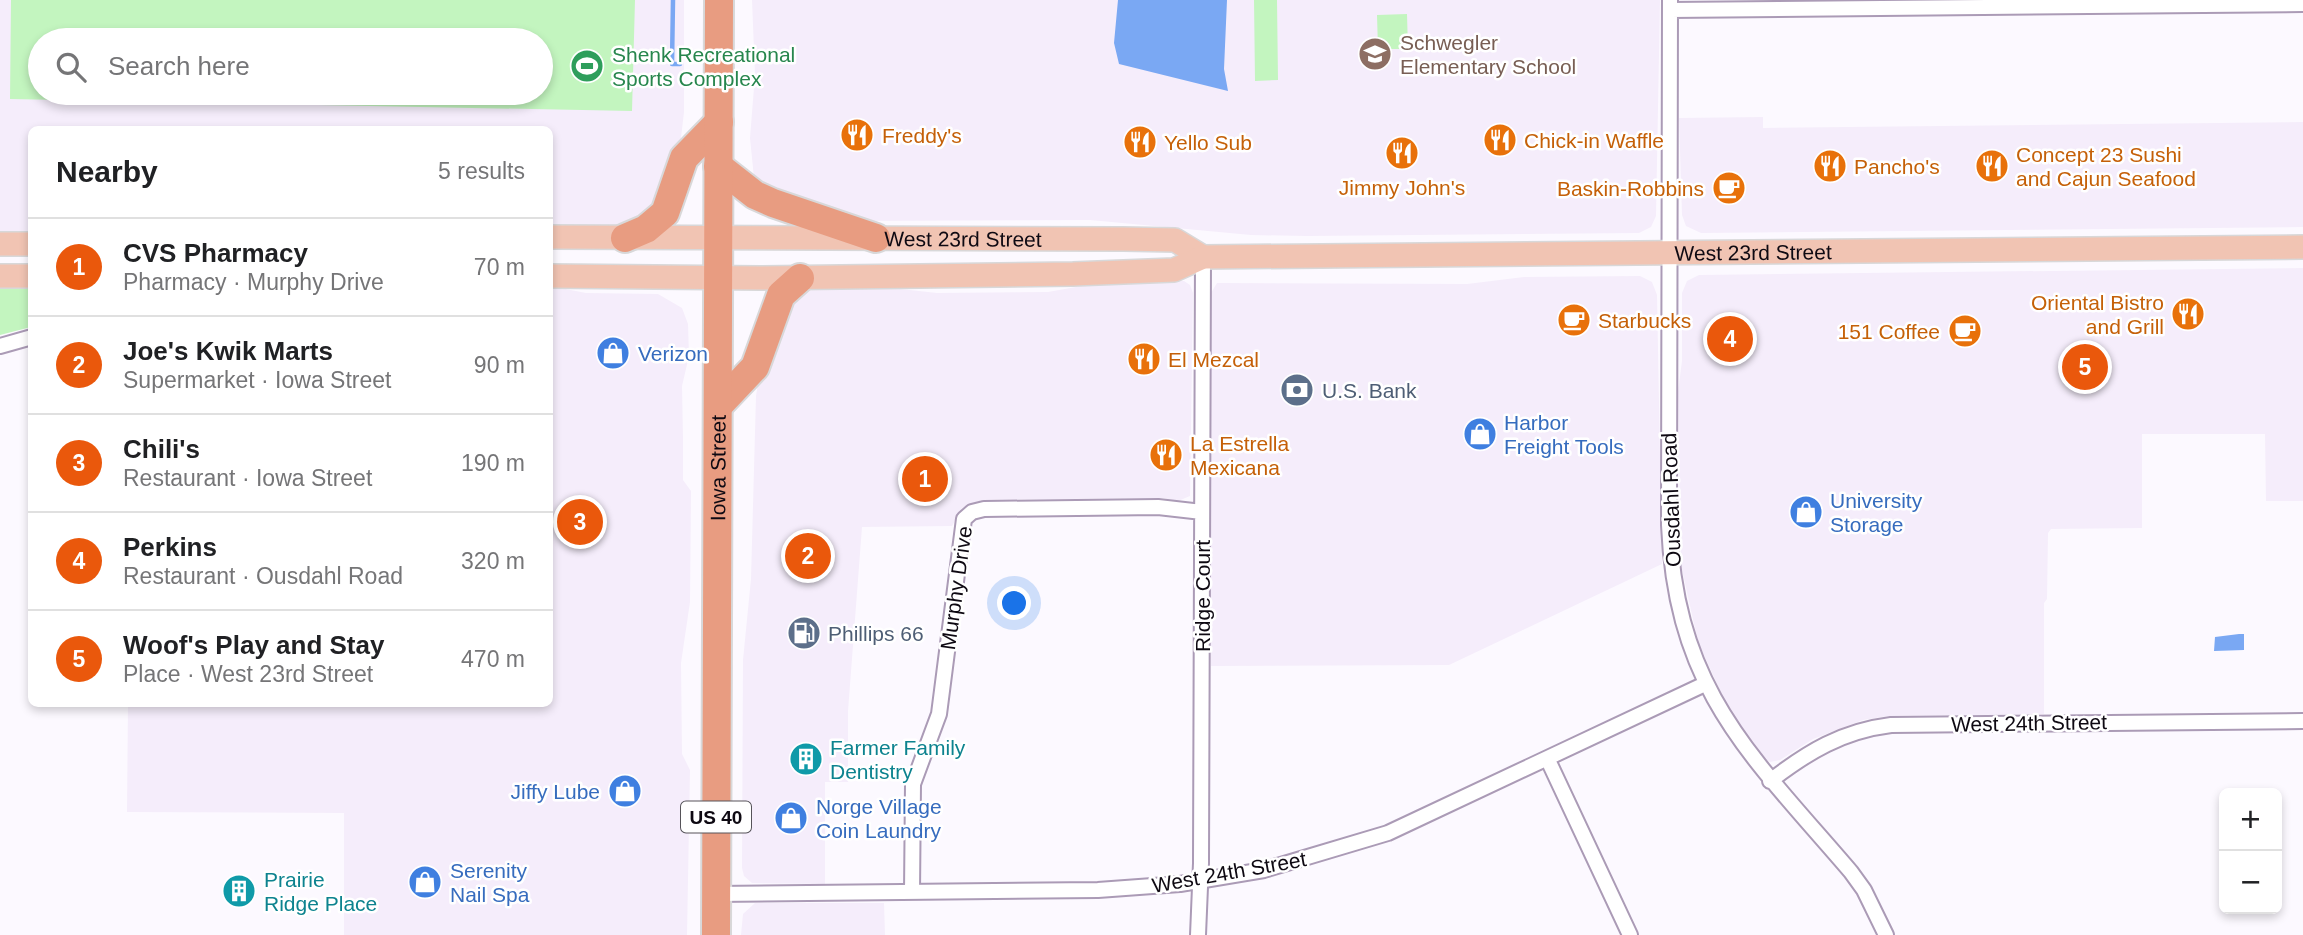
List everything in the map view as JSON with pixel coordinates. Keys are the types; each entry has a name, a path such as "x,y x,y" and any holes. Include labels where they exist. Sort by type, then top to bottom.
{"highway":[{"name":"Iowa Street","path":"716,935 719,0"},
{"path":"625,238 646,229 665,213 684,158 719,122"},
{"path":"719,166 755,195 876,238"},
{"path":"718,406 755,367 781,295 800,278"}],"main road":[{"name":"West 23rd Street","path":"553,237 1175,240 1203,257"},
{"path":"0,244 28,244"},
{"name":"West 23rd Street","path":"553,276 800,278 1174,270 1203,257 2303,247"},
{"path":"0,276 28,276"}],"street":[{"path":"1670,5 2303,4"},
{"name":"Ousdahl Road","path":"1670,5 1670,540 1685,630 1706,684 1737,738 1770,781 1851,872 1864,890 1886,935"},
{"name":"Ridge Court","path":"1198,935 1203,257"},
{"path":"0,346 28,338"},
{"name":"Murphy Drive","path":"912,892 913,784 939,714 964,519 972,512 984,509 1158,508 1202,512"},
{"name":"West 24th Street","path":"716,894 1098,890 1200,881 1265,870 1362,842 1424,818 1706,684"},
{"name":"West 24th Street","path":"1770,781 1825,743 1863,729 1891,725 2303,721"},
{"path":"1548,760 1630,935"}],"shaded area":[{"path":"0,0 684,0 684,112 679,155 660,208 629,227 553,228 553,126 28,126 28,233 0,231"},
{"path":"752,0 1660,0 1656,216 1651,227 1639,233 1307,236 1251,235 1090,220 856,221 784,202 754,178 750,138 755,75"},
{"path":"1763,117 1763,128 2303,122 2303,227 1701,233 1686,226 1682,215 1679,118"},
{"path":"2303,268 2303,501 2266,501 2265,434 2142,434 2142,528 2051,529 2048,533 2047,599 2044,603 2044,714 1888,716 1863,720 1813,739 1780,760 1770,762 1761,756 1728,708 1698,642 1681,565 1678,392 1682,361 1682,293 1687,281 1699,275"},
{"path":"1640,276 1652,282 1657,295 1662,564 1449,665 1211,666 1211,293 1217,283 1467,284 1524,277"},
{"path":"1184,281 1190,285 1193,293 1190,496 1178,501 1163,498 982,500 962,508 952,526 862,527 848,711 848,782 825,782 825,884 752,883 744,876 742,868 743,660 751,579 756,396 762,357 776,318 802,291 811,289 874,286 937,293 1048,292 1098,283"},
{"path":"553,287 586,293 658,294 682,308 688,324 689,356 682,386 683,480 691,491 690,602 681,663 682,754 690,770 687,935 344,935 344,813 127,812 128,707 553,707"},
{"path":"755,903 884,903 885,935 741,935 743,914"}],"green space":[{"name":"Shenk Recreational Sports Complex","path":"11,0 635,0 632,111 321,105 553,105 553,28 28,28 28,99 10,99"},
{"path":"1254,0 1277,0 1278,80 1255,81"},
{"path":"1407,14 1408,49 1378,49 1377,15"},
{"path":"0,286 28,286 28,328 0,335"}],"water":[{"path":"1118,0 1227,0 1224,69 1228,91 1119,64 1114,43"},
{"path":"2244,634 2244,650 2214,651 2215,637"}],"waterway":[{"path":"673,0 672,64 680,64"}],"place":[{"name":"Schwegler Elementary School","path":"1375,54"},
{"name":"Shenk Recreational Sports Complex","path":"587,66"},
{"name":"Freddy's","path":"857,135"},
{"name":"Chick-in Waffle","path":"1500,140"},
{"name":"Yello Sub","path":"1140,142"},
{"name":"Jimmy John's","path":"1402,153"},
{"name":"Pancho's","path":"1830,166"},
{"name":"Concept 23 Sushi and Cajun Seafood","path":"1992,166"},
{"name":"Baskin-Robbins","path":"1729,188"},
{"name":"Oriental Bistro and Grill","path":"2188,314"},
{"name":"Starbucks","path":"1574,320"},
{"name":"151 Coffee","path":"1965,331"},
{"name":"Perkins","path":"1730,339"},
{"name":"Verizon","path":"613,353"},
{"name":"El Mezcal","path":"1144,359"},
{"name":"Woof's Play and Stay","path":"2085,367"},
{"name":"U.S. Bank","path":"1297,390"},
{"name":"Harbor Freight Tools","path":"1480,434"},
{"name":"La Estrella Mexicana","path":"1166,455"},
{"name":"CVS Pharmacy","path":"925,479"},
{"name":"University Storage","path":"1806,512"},
{"name":"Chili's","path":"580,522"},
{"name":"Joe's Kwik Marts","path":"808,556"},
{"name":"Phillips 66","path":"804,633"},
{"name":"Farmer Family Dentistry","path":"806,759"},
{"name":"Jiffy Lube","path":"625,791"},
{"name":"Norge Village Coin Laundry","path":"791,818"},
{"name":"Serenity Nail Spa","path":"425,882"},
{"name":"Prairie Ridge Place","path":"239,891"}]}
